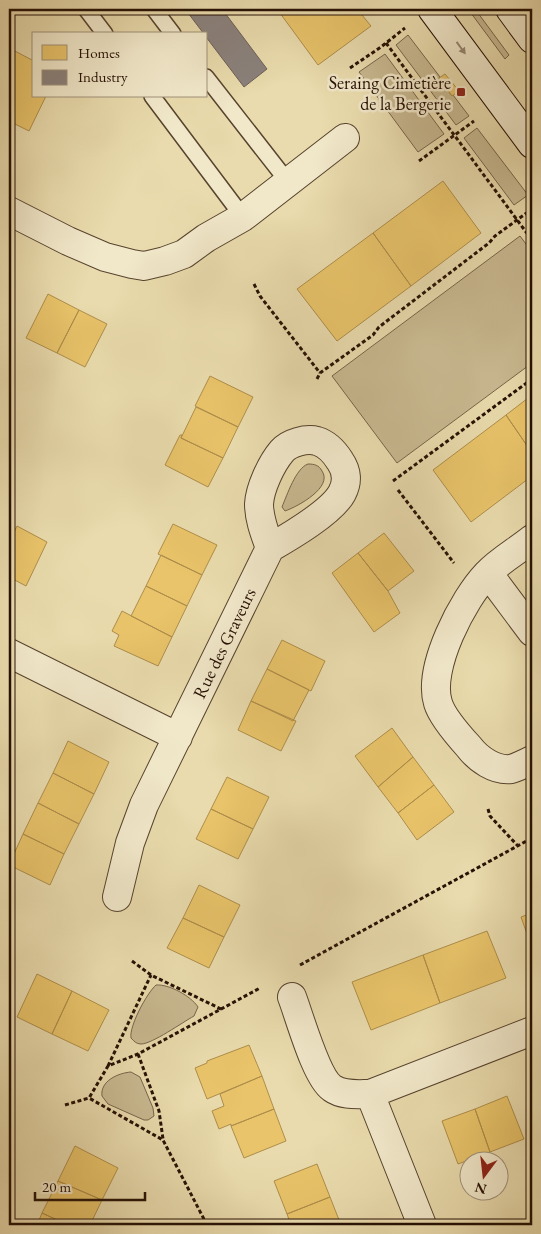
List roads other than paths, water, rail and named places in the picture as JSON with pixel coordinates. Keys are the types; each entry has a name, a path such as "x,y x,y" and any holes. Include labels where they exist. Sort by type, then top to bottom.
{"street":[{"path":"432,9 532,144"},
{"path":"510,9 532,39"},
{"path":"9,211 68,241 105,257 144,266 164,262 184,254 206,238 243,216 345,138"},
{"path":"532,540 481,581 454,624 436,677 438,703 451,726 475,754 489,765 510,769 532,760"},
{"name":"Rue des Graveurs","path":"117,898 130,843 144,805 270,548"},
{"path":"481,581 532,632"},
{"path":"9,653 178,738"},
{"path":"292,997 321,1076 332,1088 346,1094 370,1094 532,1031"},
{"path":"370,1094 422,1225"}],"lane":[{"path":"86,9 103,32"},
{"path":"154,9 171,32"},
{"path":"208,80 288,182"},
{"path":"154,98 243,216"}],"place":[{"name":"Seraing Cimetière de la Bergerie","path":"461,92"}]}
